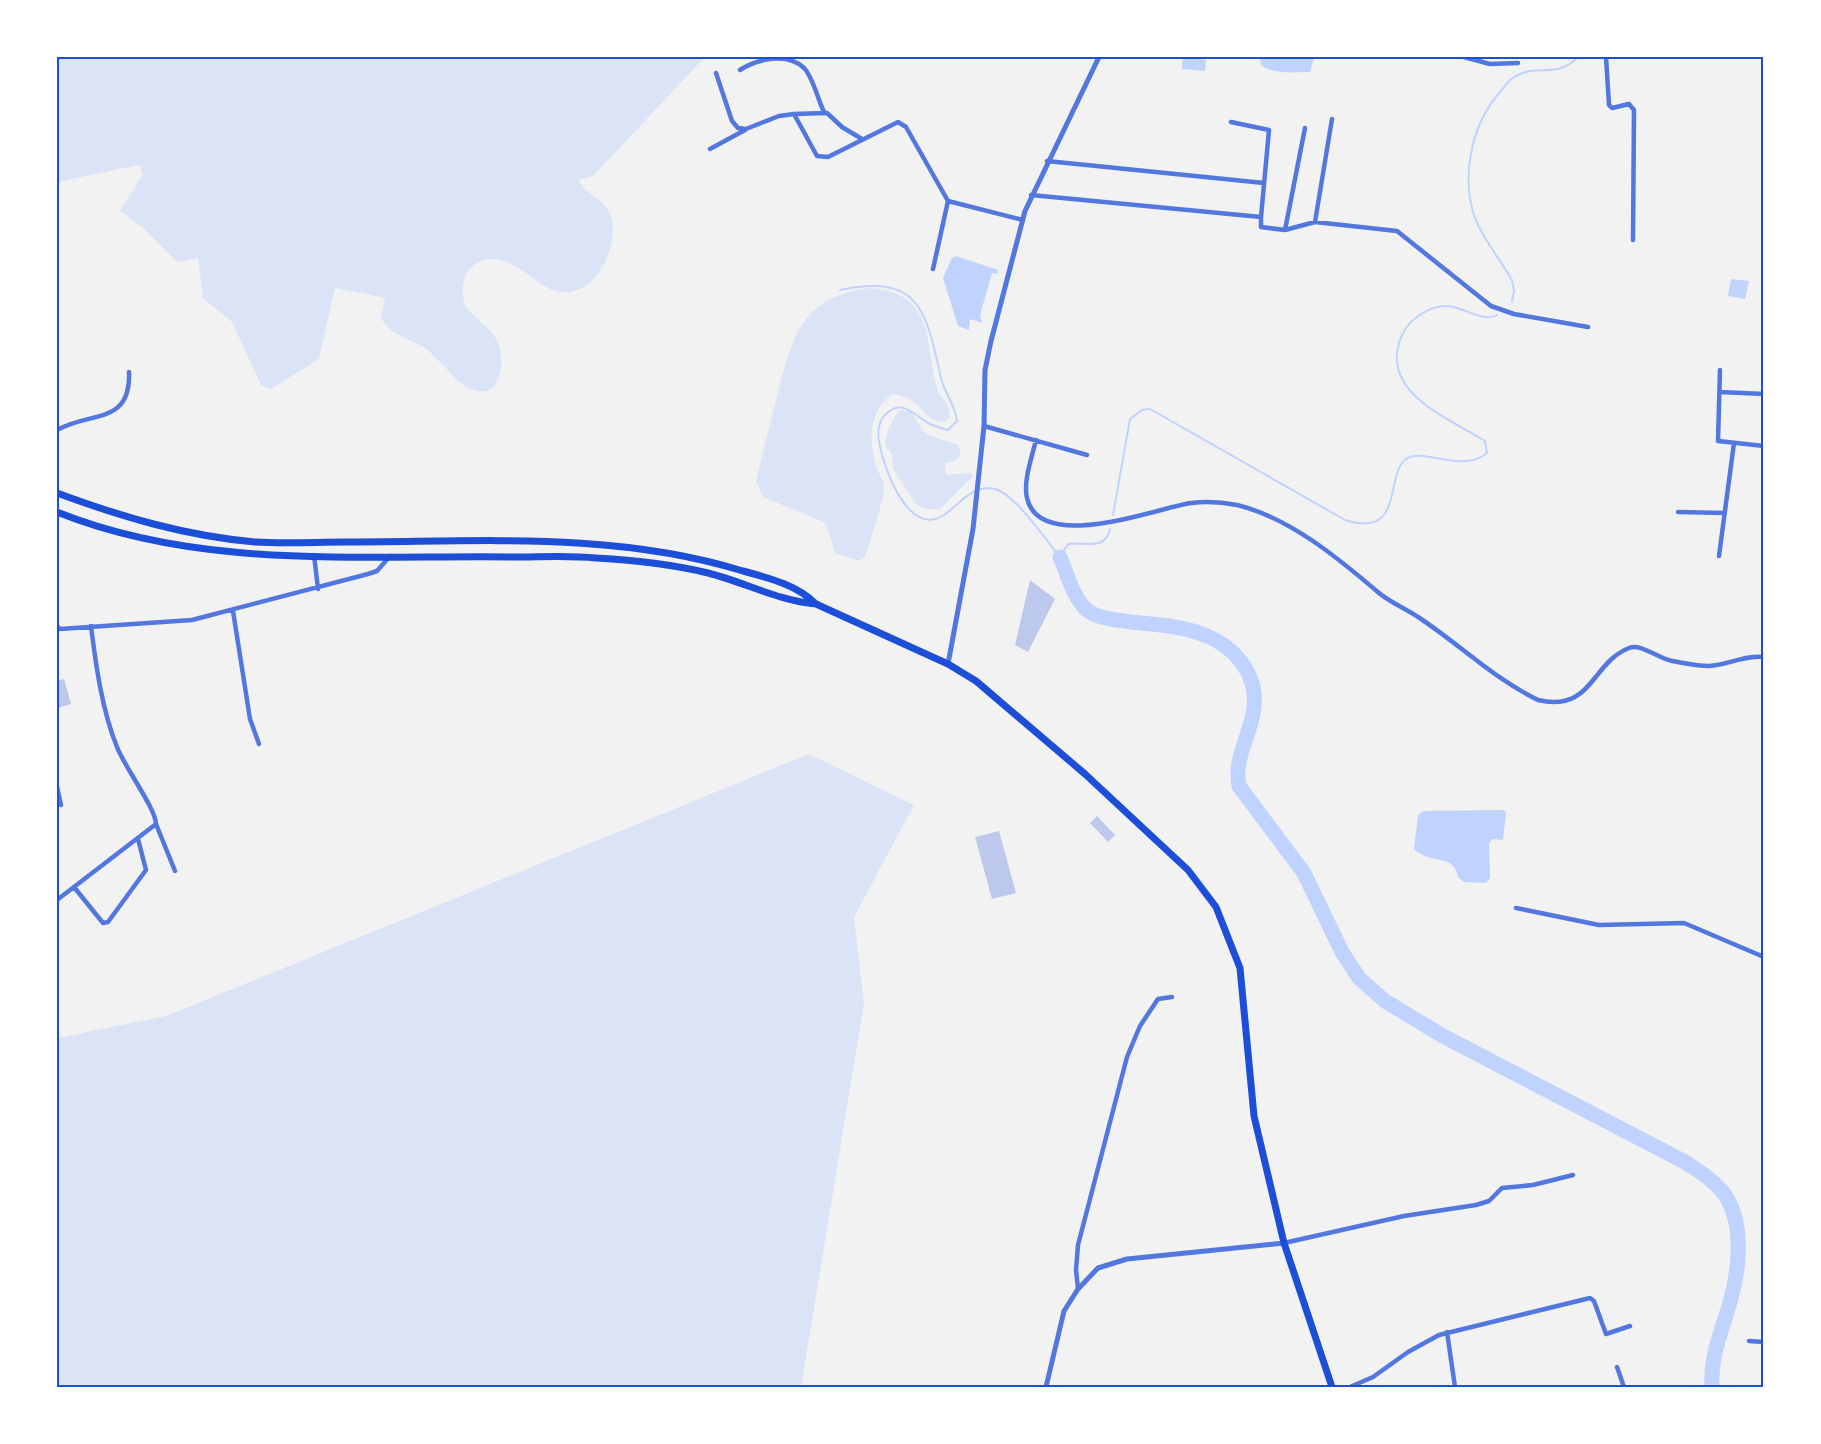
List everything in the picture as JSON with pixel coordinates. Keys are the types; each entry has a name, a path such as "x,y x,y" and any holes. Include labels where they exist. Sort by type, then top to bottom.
{"main road":[{"path":"57,493 118,516 165,528 257,542 580,542 637,547 721,564 804,593 816,604 948,664 995,696 1085,774 1188,870 1216,906 1240,968 1254,1116 1284,1243 1332,1387"},
{"path":"57,512 147,540 198,550 314,555 592,557 643,561 707,573 797,603 816,604"},
{"path":"312,542 314,555"}],"street":[{"path":"948,664 973,529 984,426 986,370 1023,220 1031,195 1099,57"},
{"path":"1464,57 1490,64 1518,63"},
{"path":"1606,57 1609,105 1612,108 1629,104 1634,110 1633,240"},
{"path":"740,70 762,60 794,61 806,71 824,112 862,139"},
{"path":"716,73 732,121 738,128 746,129"},
{"path":"710,149 746,129 779,116 824,112"},
{"path":"794,114 818,156 828,157 894,122 902,123 948,201 933,270"},
{"path":"1315,222 1332,119"},
{"path":"1231,123 1269,130 1261,227 1285,230 1315,222 1397,231 1491,306 1514,314 1588,327"},
{"path":"1285,230 1305,128"},
{"path":"1047,161 1264,183"},
{"path":"1031,195 1261,217"},
{"path":"948,201 1023,220"},
{"path":"1720,370 1717,439 1719,442 1764,446"},
{"path":"57,430 114,413 126,397 129,372"},
{"path":"1720,392 1764,394"},
{"path":"984,426 1087,454"},
{"path":"1036,440 1026,493 1033,511 1049,520 1071,525 1129,519 1193,503 1214,502 1239,506 1268,517 1348,566 1393,603 1417,616 1527,694 1547,702 1573,699 1582,693 1617,656 1629,648 1640,648 1670,661 1708,666 1748,657 1764,657"},
{"path":"1719,556 1734,443"},
{"path":"1678,512 1725,513"},
{"path":"314,555 318,589"},
{"path":"58,629 192,620 318,589 377,571 391,556"},
{"path":"233,611 250,719 259,744"},
{"path":"91,626 101,686 116,745 127,770 154,814 175,871"},
{"path":"57,787 61,805"},
{"path":"57,900 156,824"},
{"path":"74,887 103,923 108,922 146,870 138,839"},
{"path":"1516,908 1599,925 1684,923 1764,957"},
{"path":"1078,1289 1076,1270 1078,1245 1127,1057 1149,1010 1158,999 1172,997"},
{"path":"1047,1387 1059,1325 1069,1301 1098,1268 1127,1260 1284,1243 1404,1216 1476,1205 1489,1201 1502,1188 1533,1185 1573,1175"},
{"path":"1350,1387 1373,1377 1428,1340 1447,1332 1590,1298 1594,1302 1606,1334 1630,1326"},
{"path":"1447,1332 1455,1387"},
{"path":"1749,1341 1764,1342"},
{"path":"1617,1367 1624,1387"}],"shaded area":[{"path":"57,57 705,57 593,176 579,180 586,190 608,210 613,228 608,255 594,278 573,291 560,292 550,289 509,263 498,260 486,260 474,265 467,272 463,287 466,307 495,337 501,354 500,375 490,389 483,391 473,390 461,383 427,350 389,329 381,318 385,298 335,288 319,359 271,389 261,385 232,322 203,298 198,258 177,262 142,227 120,211 143,174 139,165 57,182"},
{"path":"870,288 905,298 916,308 927,334 937,389 947,406 950,417 944,422 936,421 911,400 893,394 878,409 872,428 872,448 877,469 884,484 884,492 865,557 859,561 835,553 826,523 763,497 756,481 784,371 796,336 804,321 815,309 829,300"},
{"path":"901,410 912,412 922,430 928,435 958,445 961,455 954,461 945,463 946,475 971,473 973,476 940,509 927,509 917,505 893,469 892,454 885,442 892,421"},
{"path":"809,754 914,805 854,917 864,1004 801,1387 57,1387 57,1038 166,1016"}],"water":[{"path":"1183,57 1206,60 1205,71 1182,69"},
{"path":"1260,57 1314,57 1310,72 1278,72 1261,65"},
{"path":"956,256 998,270 997,274 992,273 980,315 982,323 970,319 969,330 958,326 943,278 952,258"},
{"path":"1731,279 1749,281 1745,299 1728,296"},
{"path":"1503,810 1506,812 1503,840 1493,839 1489,843 1490,878 1486,883 1464,882 1458,877 1452,865 1427,857 1414,849 1418,815 1423,811"}],"building":[{"path":"1030,580 1055,599 1028,652 1015,645"},
{"path":"64,679 71,704 58,708 57,681"},
{"path":"1097,816 1115,835 1108,842 1090,823"},
{"path":"999,831 1016,893 992,899 975,837"}],"waterway":[{"path":"1512,302 1514,291 1512,280 1485,238 1473,212 1469,164 1476,133 1490,105 1511,79 1525,72 1562,68 1578,57"},
{"path":"840,290 867,286 888,287 904,293 915,303 924,317 943,384 954,409 957,421 948,430 930,424 902,408 890,410 881,421 878,438 881,452 892,482 909,509 919,517 931,520 944,515 973,492 987,488 995,489 1012,499 1021,508 1060,557"},
{"path":"1113,515 1130,419 1142,410 1150,409 1345,520 1364,524 1377,521 1385,514 1400,467 1406,459 1422,456 1466,461 1477,459 1487,453 1485,441 1435,412 1419,400 1407,386 1399,371 1397,353 1403,333 1415,319 1426,311 1438,307 1451,306 1485,317 1497,315"},
{"path":"1060,557 1068,544 1098,543 1103,541 1110,529"},
{"path":"1060,557 1078,599 1091,613 1108,619 1182,628 1198,633 1214,639 1239,660 1249,675 1254,690 1252,719 1240,759 1239,786 1304,873 1342,952 1359,978 1385,1001 1443,1036 1685,1162 1723,1192 1736,1222 1738,1249 1733,1290 1715,1354 1712,1387"}]}
